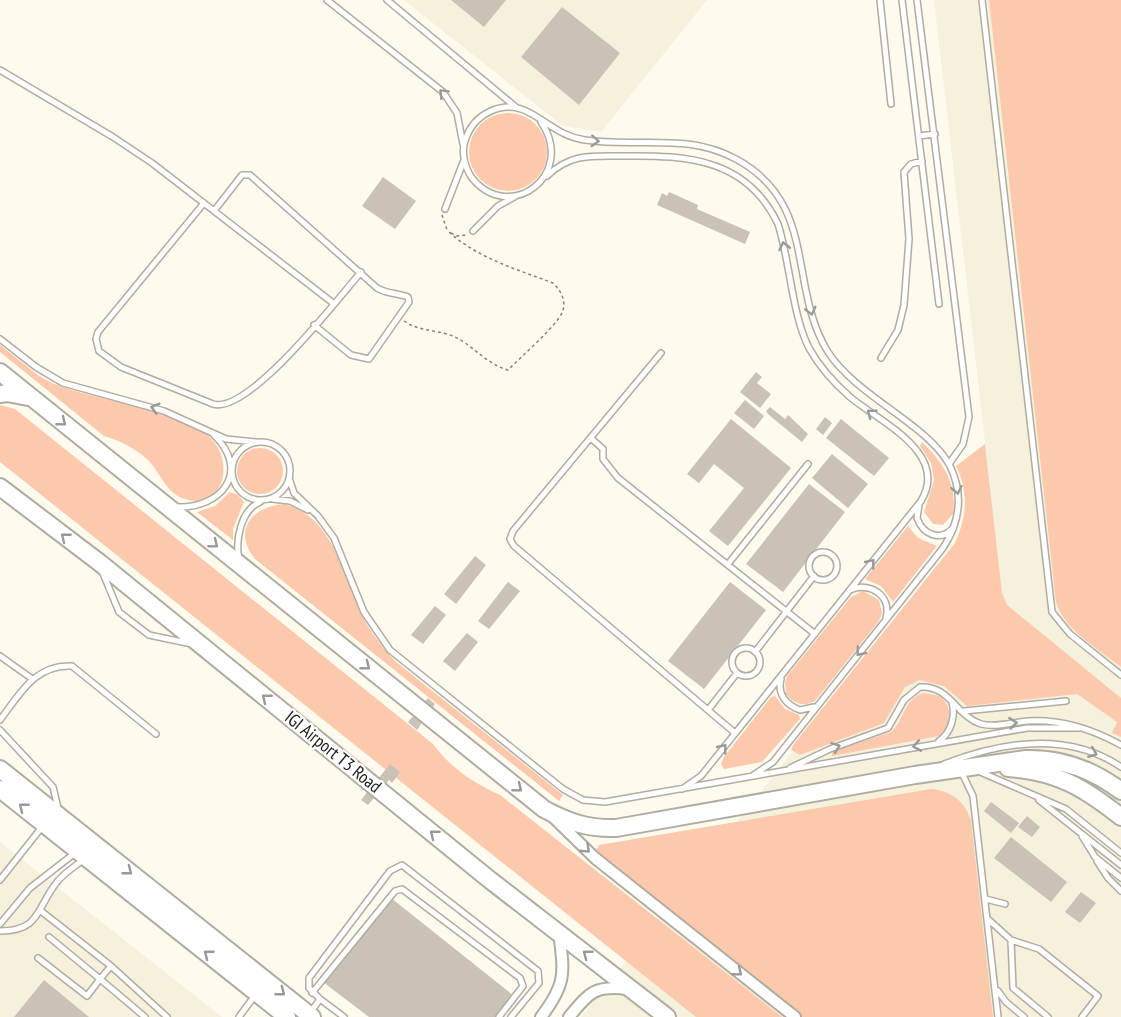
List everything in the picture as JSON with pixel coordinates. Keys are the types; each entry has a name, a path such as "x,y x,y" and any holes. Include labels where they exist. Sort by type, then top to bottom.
{"main road":[{"path":"0,372 544,809 582,826 616,828 915,775 1026,759 1059,761 1098,775 1121,791"},
{"path":"0,394 23,395 36,402"},
{"name":"IGI Airport T3 Road","path":"0,487 100,563 490,880 667,1017"},
{"path":"969,767 1018,769 1060,777 1092,793 1121,817"},
{"path":"0,769 60,816 88,849 287,1017"},
{"path":"0,789 44,824 88,849 311,1016"}],"street":[{"path":"544,809 595,858 795,1017"},
{"path":"541,1017 559,992 562,980 559,932"},
{"path":"569,1017 594,990 611,987 633,990"}],"lane":[{"path":"327,0 443,92 457,113 464,146 464,160 469,173 478,184 490,192 504,196 518,195"},
{"path":"387,0 519,109"},
{"path":"880,0 891,104"},
{"path":"902,0 939,304"},
{"path":"917,0 969,417 967,436 949,464"},
{"path":"982,0 1053,612 1070,634 1121,675"},
{"path":"0,70 113,137 204,203 333,303"},
{"path":"464,146 468,132 477,120 489,111 503,107 530,113 541,122 581,140 686,142 707,146 754,171 774,191 788,213 796,232 815,326 828,351 852,380 928,440 949,464 958,489 957,521 943,548 773,762 752,776"},
{"path":"541,122 550,138 553,153 550,168 542,181"},
{"path":"919,136 935,134"},
{"path":"473,231 498,206 531,190 558,166 577,158 664,155 706,162 745,182 771,210 778,224 808,346 840,387 918,450 926,464 929,478 917,519 925,531 939,537 947,534 957,521"},
{"path":"445,209 464,160"},
{"path":"880,358 898,330 904,305 909,238 904,172 911,164 922,161"},
{"path":"214,211 242,175 250,175 381,291 408,297 409,302 399,318 369,359 351,355 314,326"},
{"path":"204,203 102,326 96,339 99,351 121,367 222,406 232,404 272,374 361,272"},
{"path":"0,339 36,367 63,383 164,411 236,441 275,445 288,459 289,478 294,494 318,516 334,538 364,612 390,650 563,789 594,802 682,789 1027,728 1079,728"},
{"path":"661,353 592,439 513,531 511,543 735,733"},
{"path":"209,430 225,449 238,490 246,496 290,501 318,516"},
{"path":"592,439 603,448 603,459 618,478 815,634"},
{"path":"161,501 178,507 205,505 220,494 231,471 232,463 241,449 256,442"},
{"path":"728,564 808,464"},
{"path":"244,568 237,555 240,529 251,507 281,492 289,478"},
{"path":"682,789 701,776 921,501"},
{"path":"824,552 832,555 837,563 834,575 825,580 814,576 809,566 812,557 824,552"},
{"path":"100,563 119,612 149,635 202,646"},
{"path":"755,652 814,576"},
{"path":"848,591 868,587 880,594 887,604 884,621"},
{"path":"747,648 755,652 760,664 756,672 748,676 737,673 732,662 735,654 747,648"},
{"path":"0,656 31,678"},
{"path":"0,720 31,678 50,667 72,666 156,734"},
{"path":"708,710 737,673"},
{"path":"783,674 779,688 785,701 800,710 812,709 818,704"},
{"path":"783,771 830,749 888,728 904,700 920,687 935,688 950,698 976,722 995,725 1052,721 1079,728 1121,745"},
{"path":"936,743 946,735 952,722 954,710 950,698"},
{"path":"960,709 968,712 1066,701"},
{"path":"993,710 996,733"},
{"path":"0,730 53,787 60,816"},
{"path":"915,775 975,752 1043,743 1073,746 1092,752 1121,767"},
{"path":"969,767 1066,809 1121,853"},
{"path":"969,767 998,1017"},
{"path":"1028,793 1121,865"},
{"path":"0,880 44,824"},
{"path":"1075,828 1108,878 1121,891"},
{"path":"0,931 17,931 27,927 41,911 56,884 88,849"},
{"path":"0,924 30,888 88,849"},
{"path":"1095,857 1121,878"},
{"path":"344,1017 312,993 308,985 309,978 390,871 402,865 538,971 538,983 511,1017"},
{"path":"312,993 395,891 402,888 520,978 523,986 499,1017"},
{"path":"986,899 1005,904"},
{"path":"41,911 111,966 167,1017"},
{"path":"988,919 1011,940 1039,949 1098,996 1082,1017"},
{"path":"49,937 145,1017"},
{"path":"1011,940 1013,988 1048,1017"},
{"path":"38,958 87,996 111,966"},
{"path":"996,988 1006,1002 1024,1017"},
{"path":"239,1017 257,993"},
{"path":"311,1016 320,999"}],"path":[{"path":"399,318 412,327 453,337 495,366 508,369 561,314 564,301 561,290 553,283 483,256 462,244 448,231 441,217 445,209"},
{"path":"448,231 458,236 468,235 473,231"}],"shaded area":[{"path":"404,0 707,0 601,132 563,126"},
{"path":"934,0 1121,0 1121,1017 581,1017 992,502"},
{"path":"989,0 1121,0 1121,667 1075,631 1061,613 1056,602"},
{"path":"508,113 523,116 535,125 544,137 547,152 544,167 535,179 523,188 508,191 493,188 481,179 472,167 469,152 472,137 481,125 493,116"},
{"path":"0,345 39,376 52,383 88,395 166,415 200,430 212,440 220,452 223,465 218,489 210,497 199,501 178,496 168,487 148,460 128,445 104,436 0,352"},
{"path":"0,405 15,409 433,744 455,768 500,795 782,1017 696,1017 0,462"},
{"path":"922,442 942,466 951,484 953,514 943,525 933,524 924,512 934,480 931,463 920,446"},
{"path":"985,444 1002,593 1007,605 1121,698 1121,737 1112,733 1117,722 1077,694 967,706 944,686 920,680 905,687 884,723 800,755 791,750 955,543 962,523 965,504 963,485 956,466"},
{"path":"260,448 276,455 283,471 276,487 260,494 244,487 237,471 244,455"},
{"path":"230,492 238,495 244,502 233,529 233,540 197,512 215,506"},
{"path":"284,504 301,511 325,533 334,548 364,620 396,662 563,795 559,801 255,559 245,539 249,522 263,510"},
{"path":"908,526 918,538 937,546 893,602 881,586 865,579"},
{"path":"863,591 879,600 882,613 879,621 815,701 803,704 792,700 786,694 787,676 851,597"},
{"path":"923,693 940,696 947,705 948,721 939,736 832,756 832,752 891,732 912,700"},
{"path":"775,696 785,709 799,715 800,719 762,762 724,769 721,764 724,757 771,697"},
{"path":"931,789 951,794 965,807 971,820 993,1017 802,1017 596,851 599,845"},
{"path":"0,842 222,1017 0,1017"}],"building":[{"path":"451,0 506,0 484,27"},
{"path":"562,7 620,53 579,105 521,57"},
{"path":"383,177 416,201 395,229 362,206"},
{"path":"669,192 698,205 697,209 750,232 745,244 657,205 662,193 667,196"},
{"path":"756,372 762,377 757,383 771,394 760,408 740,392"},
{"path":"745,400 764,416 754,429 734,413"},
{"path":"770,407 785,419 788,415 808,434 802,442 769,415 766,411"},
{"path":"825,417 832,423 823,435 816,429"},
{"path":"731,419 791,468 728,546 709,531 744,488 714,464 699,483 687,474"},
{"path":"841,419 889,458 874,476 826,438"},
{"path":"832,454 868,484 848,508 812,478"},
{"path":"809,484 845,512 783,592 746,564"},
{"path":"475,556 486,565 456,604 444,594"},
{"path":"508,582 520,591 489,629 478,621"},
{"path":"730,582 766,610 704,689 668,661"},
{"path":"435,606 446,615 423,644 411,635"},
{"path":"467,633 478,642 455,671 443,661"},
{"path":"428,698 435,704 417,730 408,722"},
{"path":"390,764 400,772 392,783 389,780 368,805 361,800"},
{"path":"991,802 1019,823 1011,833 984,811"},
{"path":"1027,816 1040,827 1032,837 1018,827"},
{"path":"1011,837 1067,882 1051,902 994,858"},
{"path":"1081,892 1096,903 1080,923 1065,912"},
{"path":"391,898 514,996 497,1017 369,1017 323,982"},
{"path":"44,980 89,1017 14,1017"}]}
